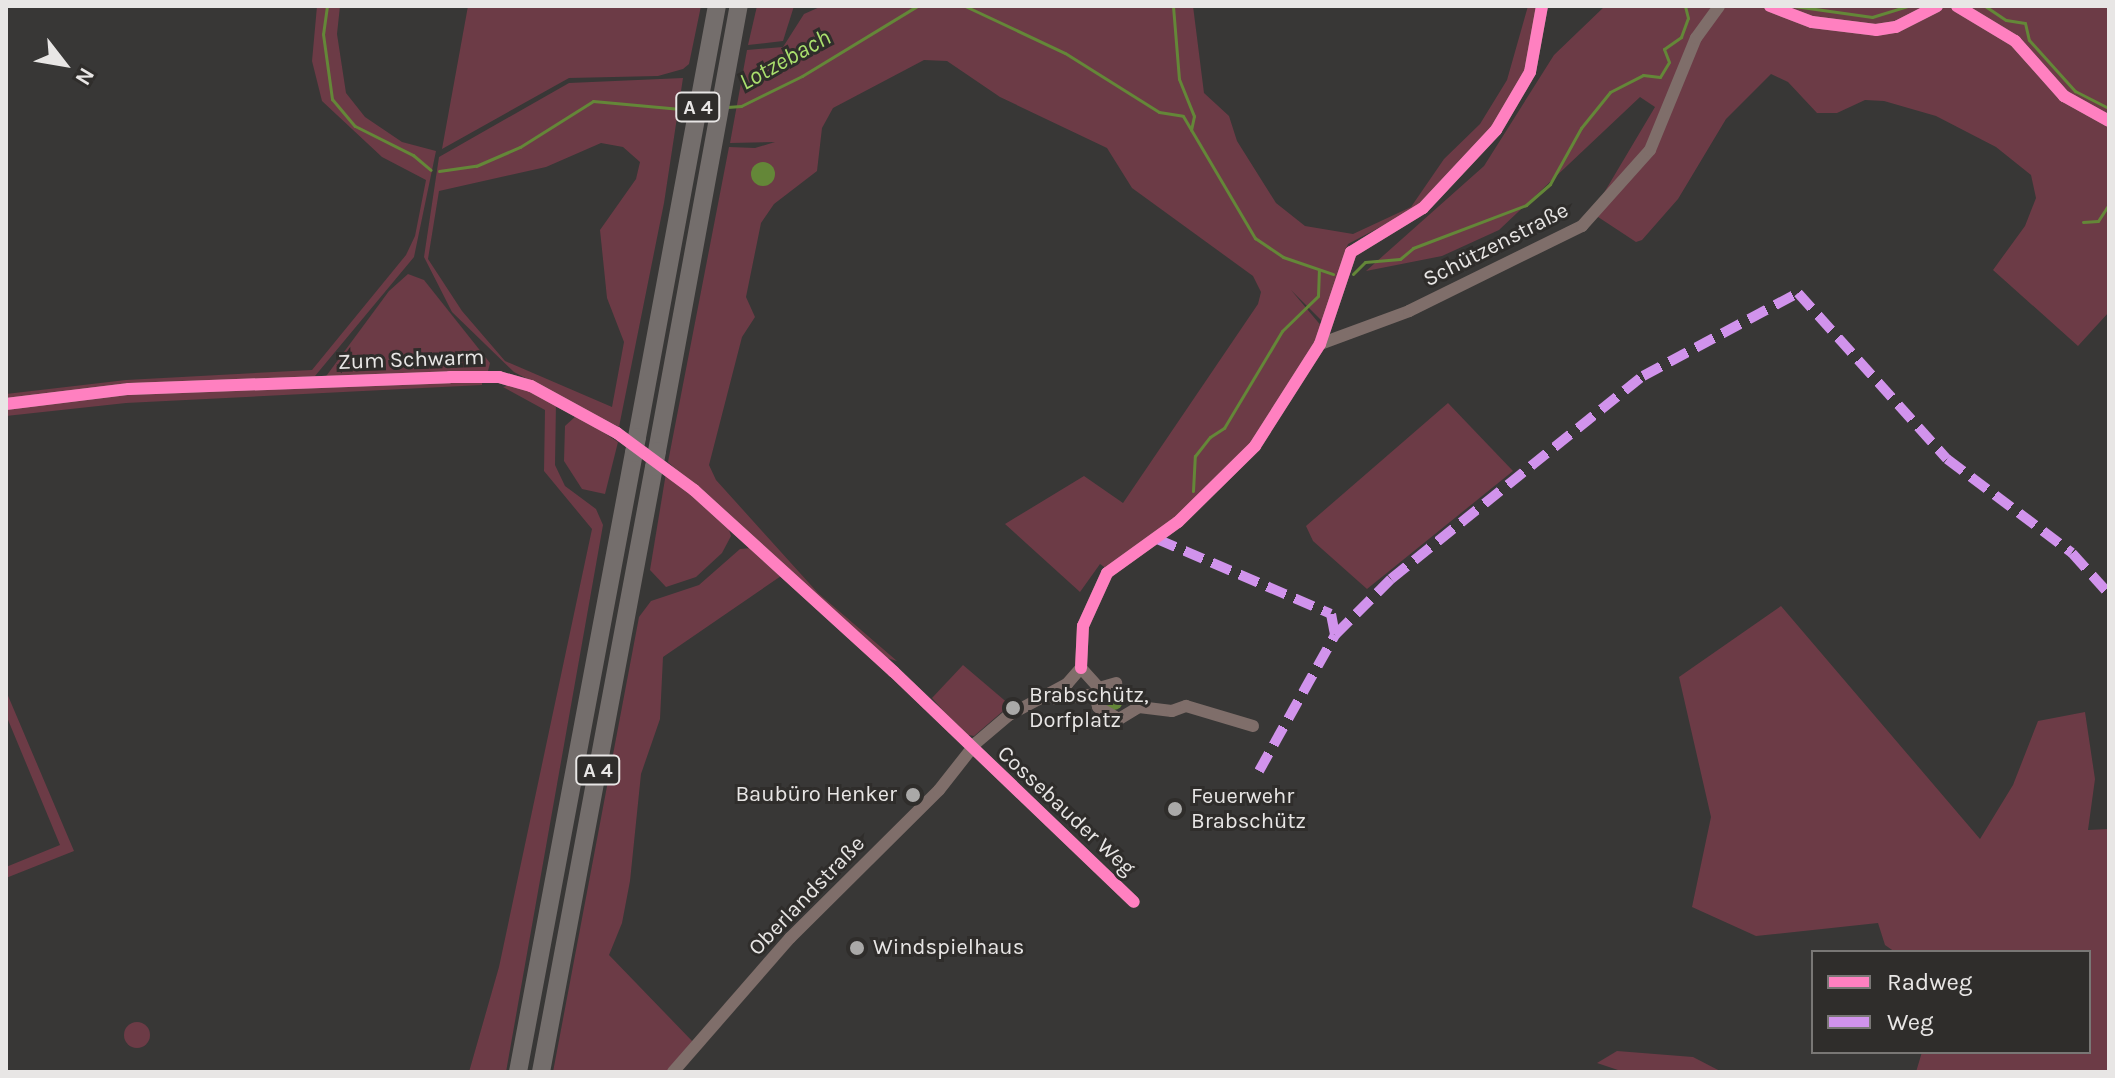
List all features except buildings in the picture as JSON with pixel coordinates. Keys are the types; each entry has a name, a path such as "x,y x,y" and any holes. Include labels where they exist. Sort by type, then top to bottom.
{"highway":[{"name":"A 4","path":"518,1072 717,6"},
{"name":"A 4","path":"541,1072 738,14"}],"street":[{"path":"1253,726 1186,706 1172,711 1139,707 1119,719 1098,707 1097,691 1081,668 1083,626 1107,573 1178,522 1236,470 1320,344 1351,252 1423,208 1507,114 1530,72 1542,6"},
{"name":"Schützenstraße","path":"1320,344 1435,300 1582,226 1650,150 1696,38 1719,6"},
{"path":"1770,6 1812,22 1876,30 1896,27 1937,6"},
{"path":"1957,6 2015,41 2064,96 2109,121"},
{"name":"Zum Schwarm","path":"6,404 129,389 450,377 521,382 598,421 668,469 904,681 971,750"},
{"path":"1049,695 1081,668"},
{"path":"1049,695 1097,691 1116,683"},
{"name":"Oberlandstraße","path":"673,1072 790,938 939,790 971,750 1009,715 1049,695"},
{"name":"Cossebauder Weg","path":"971,750 1134,902"}],"shaded area":[{"path":"317,6 340,6 337,34 346,93 365,117 402,142 436,151 414,257 315,376 6,401 6,394 126,380 312,370 406,255 415,236 426,180 382,157 322,101 312,61"},
{"path":"468,6 701,6 689,64 683,69 658,76 569,78 442,149"},
{"path":"757,6 794,6 783,41 748,45"},
{"path":"822,6 1193,6 1204,93 1229,116 1237,141 1276,203 1305,226 1353,234 1411,207 1444,159 1480,124 1507,80 1528,6 1538,6 1525,72 1494,128 1420,206 1348,244 1324,323 1291,290 1323,328 1252,445 1191,506 1107,569 1100,564 1080,592 1005,524 1084,476 1123,503 1258,304 1261,292 1253,276 1132,188 1107,148 1000,97 947,61 924,60 833,108 822,128 817,171 774,204 761,223 746,297 755,317 742,337 709,465 716,480 818,593 897,661 884,657 668,462 729,147 755,148 775,142 730,143 747,50 783,47 804,14"},
{"path":"1605,6 2109,6 2109,312 2078,346 1993,270 2025,226 2036,198 2031,175 1996,147 1936,116 1884,101 1865,100 1837,113 1817,113 1788,82 1771,74 1726,119 1678,199 1642,240 1636,242 1592,213 1655,107 1640,97 1499,230 1442,256 1366,271 1484,166 1554,55"},
{"path":"683,78 664,203 619,427 514,372 452,312 424,257 439,157 569,83","holes":["601,143 623,147 640,162 636,179 600,230 607,298 624,342 612,407 505,361 462,311 428,259 439,191 546,167"]},
{"path":"763,162 772,165 775,174 772,183 763,186 754,183 751,174 754,165"},
{"path":"408,274 424,280 490,363 488,371 324,379 389,291"},
{"path":"482,380 482,385 126,403 6,416 6,409 127,395"},
{"path":"514,384 556,402 555,465 565,486 596,509 603,525 506,1072 469,1072 499,967 592,529 544,471 545,410 503,387"},
{"path":"1448,403 1513,471 1367,589 1313,541 1306,526"},
{"path":"577,415 618,442 605,494 582,489 564,461 565,426"},
{"path":"666,473 728,527 731,536 722,553 696,577 666,587 650,570"},
{"path":"751,548 781,576 663,657 660,719 641,774 630,881 622,923 609,955 694,1043 668,1072 553,1072 639,617 651,601 699,585 740,549"},
{"path":"1781,606 1980,839 2013,785 2038,721 2085,712 2095,779 2088,830 2109,829 2109,1072 1916,1072 1921,1054 2091,1054 2091,950 1892,950 1885,945 1878,923 1756,936 1692,907 1711,817 1679,677"},
{"path":"963,665 1010,705 974,736 963,734 932,698"},
{"path":"6,691 74,851 6,878 6,867 60,845 6,715"},
{"path":"1110,692 1118,692 1123,701 1121,708 1110,710 1105,705 1105,697"},
{"path":"137,1022 146,1026 150,1035 146,1044 137,1048 128,1044 124,1035 128,1026"},
{"path":"1617,1051 1693,1057 1722,1072 1624,1072 1597,1063"}],"waterway":[{"name":"Lotzebach","path":"327,6 323,34 332,99 355,126 413,155 431,170"},
{"name":"Lotzebach","path":"727,107 741,106 802,76 917,6"},
{"name":"Lotzebach","path":"965,6 1065,53 1159,112 1183,116 1255,238 1283,257 1333,274"},
{"path":"1173,6 1179,79 1194,116 1191,130"},
{"name":"Lotzebach","path":"1353,274 1365,262 1400,259 1413,248 1526,205 1550,184 1581,128 1610,92 1643,75 1660,77 1669,62 1664,49 1681,37 1688,18 1685,6"},
{"name":"Lotzebach","path":"1794,6 1872,17 1907,6"},
{"name":"Lotzebach","path":"1985,6 2006,20 2025,23 2029,40 2075,91 2109,108"},
{"name":"Lotzebach","path":"439,171 476,166 520,147 593,101 692,110"},
{"path":"2083,222 2098,221 2109,204"},
{"path":"1193,491 1195,456 1210,437 1224,428 1282,331 1318,296 1319,270"}],"marked path":[{"path":"1259,771 1335,635 1391,579 1643,376 1798,293 1947,459 2072,553 2109,594"},
{"path":"1157,539 1331,614 1335,635"}],"cycle path":[{"path":"1081,668 1083,626 1107,573 1178,522 1255,446 1320,344 1351,252 1423,208 1496,130 1530,72 1542,6"},
{"path":"1770,6 1812,22 1876,30 1896,27 1937,6"},
{"path":"1957,6 2015,41 2064,96 2109,121"},
{"path":"6,404 129,389 450,377 499,377 531,386 617,433 694,490 894,672 1134,902"}],"place":[{"name":"Brabschütz, Dorfplatz","path":"1013,708"},
{"name":"Baubüro Henker","path":"913,795"},
{"name":"Feuerwehr Brabschütz","path":"1175,809"},
{"name":"Windspielhaus","path":"857,948"}]}
